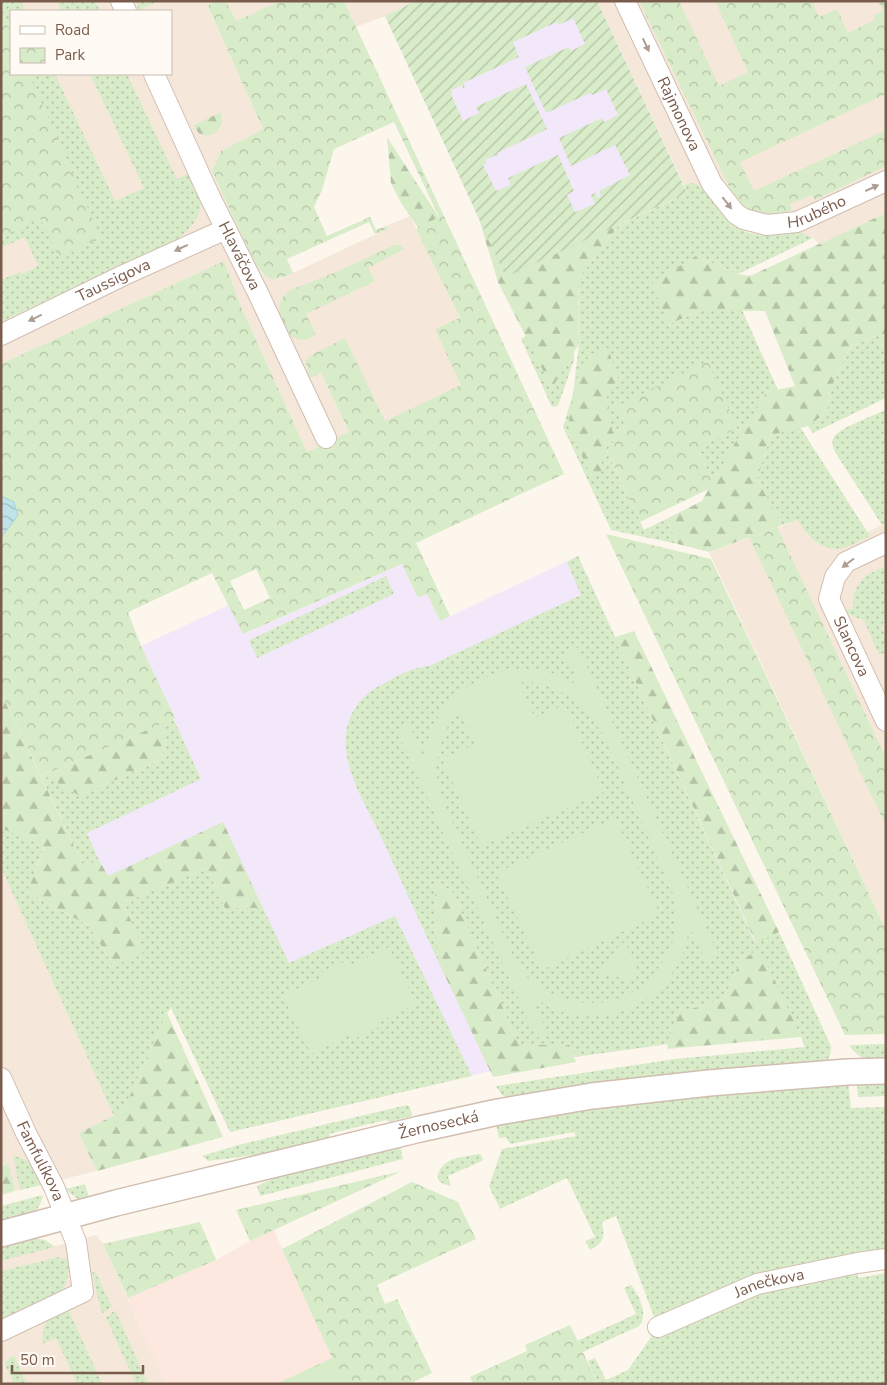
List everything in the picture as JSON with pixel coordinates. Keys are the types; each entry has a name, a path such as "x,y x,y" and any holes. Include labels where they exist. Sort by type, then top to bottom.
{"street":[{"name":"Rajmonova","path":"625,1 712,184 736,214 744,219"},
{"name":"Hlaváčova","path":"154,75 209,195 258,293 326,438"},
{"name":"Hrubého","path":"744,219 767,225 797,222 886,181"},
{"name":"Taussigova","path":"1,335 124,275 226,229"},
{"name":"Slancova","path":"886,543 846,562 835,577 829,599 886,721"},
{"name":"Žernosecká","path":"1,1234 410,1131 498,1112 592,1096 699,1084 847,1072 886,1071"},
{"name":"Famfulíkova","path":"1,1078 54,1186 66,1217 77,1247 83,1292 1,1331"},
{"name":"Janečkova","path":"658,1327 757,1284 857,1263 886,1260"}],"shaded area":[{"path":"1,1 211,1 208,8 263,129 221,151 212,171 255,264 263,275 280,279 387,229 386,226 410,216 460,319 461,385 385,422 344,339 313,354 306,360 308,378 321,373 349,433 307,452 242,309 224,261 1,364 1,237 29,75 172,75 172,10 10,10"},
{"path":"226,1 280,1 235,22"},
{"path":"344,1 416,1 356,27"},
{"path":"416,1 597,1 687,193 506,277 385,16"},
{"path":"597,1 886,1 886,213 819,244 813,238 795,231 757,235 736,227 727,221 692,184 684,185"},
{"path":"798,520 807,535 817,543 869,536 867,532 886,523 886,930 709,552"},
{"path":"578,556 758,948 668,1044 482,1073 230,1132 127,914 110,922 41,776 174,718 141,646 229,605 244,634 402,564 418,598 427,594 440,621"},
{"path":"1,868 114,1116 79,1133 97,1171 15,1191 9,1164 1,1165"},
{"path":"274,1230 332,1359 276,1384 166,1384 135,1318 128,1298 216,1260"},
{"path":"96,1235 103,1244 166,1384 1,1384 1,1261"}],"green space":[{"path":"1,1 21,1 26,10 10,10 10,75 55,75 115,201 144,188 90,75 127,75 177,179 192,172 201,202 195,221 177,239 1,322 1,280 20,272 22,274 38,265 25,238 1,248"},
{"path":"57,1 95,1 100,10 61,10"},
{"path":"137,1 158,1 140,10 138,10"},
{"path":"211,1 226,1 236,21 280,1 344,1 564,474 416,543 450,616 440,621 427,594 418,598 402,564 243,634 212,573 128,612 141,646 175,718 41,776 1,693 1,538 18,515 14,502 1,496 1,364 224,261 242,309 307,452 349,432 321,373 308,379 306,360 313,354 345,338 385,421 461,385 435,329 460,318 416,229 439,217 394,122 334,149 322,190 314,207 327,236 370,217 376,230 386,226 388,229 375,234 369,222 287,259 293,273 280,278 271,279 267,277 255,264 212,171 221,151 263,129 208,7","holes":["256,569 270,598 244,610 230,581"]},
{"path":"416,1 597,1 687,193 506,277 385,16","holes":["573,18 585,44 571,51 569,47 525,67 546,113 590,93 592,95 606,89 618,115 604,122 602,118 559,138 571,166 615,145 630,175 599,191 601,196 598,198 595,193 591,195 595,204 575,212 567,195 574,191 558,155 508,178 511,185 496,191 483,165 486,163 485,160 496,155 497,158 497,153 547,129 526,84 476,107 479,113 463,121 451,94 452,90 462,85 465,88 463,83 519,57 513,42 557,22 559,25"]},
{"path":"639,1 679,1 719,86 748,72 715,1 819,1 813,4 819,17 837,9 848,33 875,20 874,15 883,11 878,1 886,1 886,94 740,162 754,191 886,130 886,166 815,200 812,195 790,204 792,210 781,215 771,217 749,212 736,201"},
{"path":"1,9 10,30 10,75 29,75 101,238 59,258 40,218 1,237"},
{"path":"221,112 222,121 217,132 210,135 199,133 194,125"},
{"path":"387,137 456,244 435,253 401,203 391,183"},
{"path":"692,183 704,187 722,214 745,232 768,235 795,231 813,238 738,274 696,256 669,324 702,310 742,310 778,390 767,392 715,486 697,449 625,426 607,451 644,530 666,519 678,544 611,530 563,427 573,394 579,344 578,279 619,225 687,193 684,185"},
{"path":"475,206 619,225 578,279 579,344 552,388 498,282"},
{"path":"886,213 886,351 878,335 850,347 830,390 827,412 808,426 771,435 757,479 782,525 709,552 678,544 666,519 702,501 730,451 767,392 795,386 765,311 702,310 669,324 651,283 696,256 738,274 750,276"},
{"path":"394,245 400,245 404,249 368,268 375,281 306,314 316,335 302,340 294,338 283,327 280,320 280,305 288,292"},
{"path":"878,335 886,351 886,398 813,433 808,426 827,412 830,390 850,347"},
{"path":"526,336 552,387 574,352 574,360 558,406 552,407 521,339"},
{"path":"608,348 618,378 607,397 613,435 603,455 601,472 593,480 568,425 579,370 588,355"},
{"path":"708,361 737,428 697,449 715,486 640,522 607,450 625,426 615,407"},
{"path":"886,410 886,523 882,525 835,452 832,443 837,433"},
{"path":"800,427 870,536 850,546 836,549 816,542 798,520 782,525 757,479 771,435"},
{"path":"777,527 886,758 886,826 749,537"},
{"path":"606,534 711,559 886,930 886,1034 845,1035"},
{"path":"578,556 755,943 779,932 831,1046 830,1056 824,1063 509,1099 502,1095 496,1086 675,1059 805,1047 799,1032 739,964 724,999 681,1012 670,1031 668,1044 575,1057 570,1045 519,1045 451,889 435,886 438,961 359,793 347,757 346,740 349,722 362,699 375,688 402,674 416,668 429,666 581,595 567,562"},
{"path":"886,566 886,611 882,629 886,635 886,652 879,655 864,620 840,610 853,609 853,600 857,586 871,573"},
{"path":"386,576 394,594 257,658 249,640"},
{"path":"634,631 779,932 756,943 615,637"},
{"path":"578,647 719,956 706,961 690,928 680,961 664,984 638,1004 608,1015 575,1015 559,1011 532,996 547,1033 536,1038 397,731 409,725 424,758 434,725 441,712 460,692 473,683 494,674 527,669 538,670 549,672 581,687 564,654","holes":["519,683 544,684 567,695 583,709 604,735 673,894 676,921 671,950 651,978 639,989 623,997 600,1003 575,1002 563,998 549,992 528,978 515,960 439,792 436,765 447,728 459,711 475,744 442,759 481,846 604,792 565,704 535,718"]},
{"path":"1,693 84,867 99,860 108,876 223,822 263,908 225,908 207,868 123,903 145,952 114,966 89,926 27,892 45,847 1,828"},
{"path":"173,718 201,779 87,833 99,860 84,867 41,776 44,775 80,796 162,759 166,736 160,724"},
{"path":"160,724 166,736 162,759 80,796 44,775"},
{"path":"615,818 660,914 542,970 496,873"},
{"path":"1,828 45,846 27,892 89,926 114,966 127,914 122,903 207,868 225,908 263,908 289,963 395,916 472,1076 230,1132 171,1008 167,1013 123,1111 114,1116 1,868"},
{"path":"435,886 451,889 519,1045 570,1045 576,1062 493,1077 438,961"},
{"path":"622,942 635,959 636,981 601,973 597,975 596,970 600,970"},
{"path":"389,947 416,1004 377,1023 379,1027 352,1040 350,1035 311,1054 283,996 320,978 318,974 348,960 351,965"},
{"path":"758,948 801,1037 667,1049 670,1031 681,1012 724,999 739,964"},
{"path":"167,1013 223,1137 97,1171 79,1133 123,1111"},
{"path":"886,1044 886,1061 865,1059 857,1054 849,1045"},
{"path":"886,1079 886,1096 858,1097 857,1080"},
{"path":"848,1081 851,1108 886,1107 886,1252 857,1256 858,1278 886,1273 886,1384 598,1384 588,1361 595,1358 606,1380 628,1370 658,1327 616,1216 602,1222 603,1236 601,1242 590,1250 585,1241 595,1237 567,1178 500,1209 489,1186 502,1149 576,1136 574,1132 510,1144 506,1137 499,1138 496,1123 498,1112"},
{"path":"407,1105 410,1107 412,1116 390,1122 386,1120 329,1134 331,1140 287,1151 208,1161 202,1156 238,1145"},
{"path":"400,1144 403,1159 260,1196 257,1186 288,1172"},
{"path":"478,1154 483,1158 482,1161 448,1176 451,1186 440,1182 438,1179 439,1172 445,1164 454,1159"},
{"path":"13,1156 29,1162 42,1185 20,1190"},
{"path":"9,1164 15,1191 1,1195 1,1166"},
{"path":"402,1171 250,1241 236,1210"},
{"path":"412,1182 458,1202 476,1239 377,1285 385,1304 397,1299 432,1373 409,1384 276,1384 332,1358 282,1249"},
{"path":"85,1184 90,1201 76,1198 66,1189"},
{"path":"43,1195 41,1203 33,1213 1,1223 1,1206"},
{"path":"200,1222 216,1260 128,1298 103,1244"},
{"path":"27,1237 45,1240 55,1247 1,1261 1,1242"},
{"path":"59,1257 62,1259 67,1258 69,1267 68,1276 59,1295 1,1322 1,1271"},
{"path":"95,1271 112,1307 103,1313 92,1273"},
{"path":"631,1285 642,1305 643,1316 639,1326 583,1352 577,1341 636,1314 624,1288"},
{"path":"115,1310 148,1384 136,1384 106,1318"},
{"path":"69,1311 102,1384 77,1384 56,1338 43,1344 43,1331 47,1321 56,1314"},
{"path":"570,1325 598,1384 473,1384 470,1377 527,1351 525,1345"},
{"path":"14,1355 27,1384 14,1384 5,1365 5,1362"},
{"path":"334,1358 346,1384 279,1384"}],"water":[{"path":"1,496 14,502 18,515 1,538"}]}
